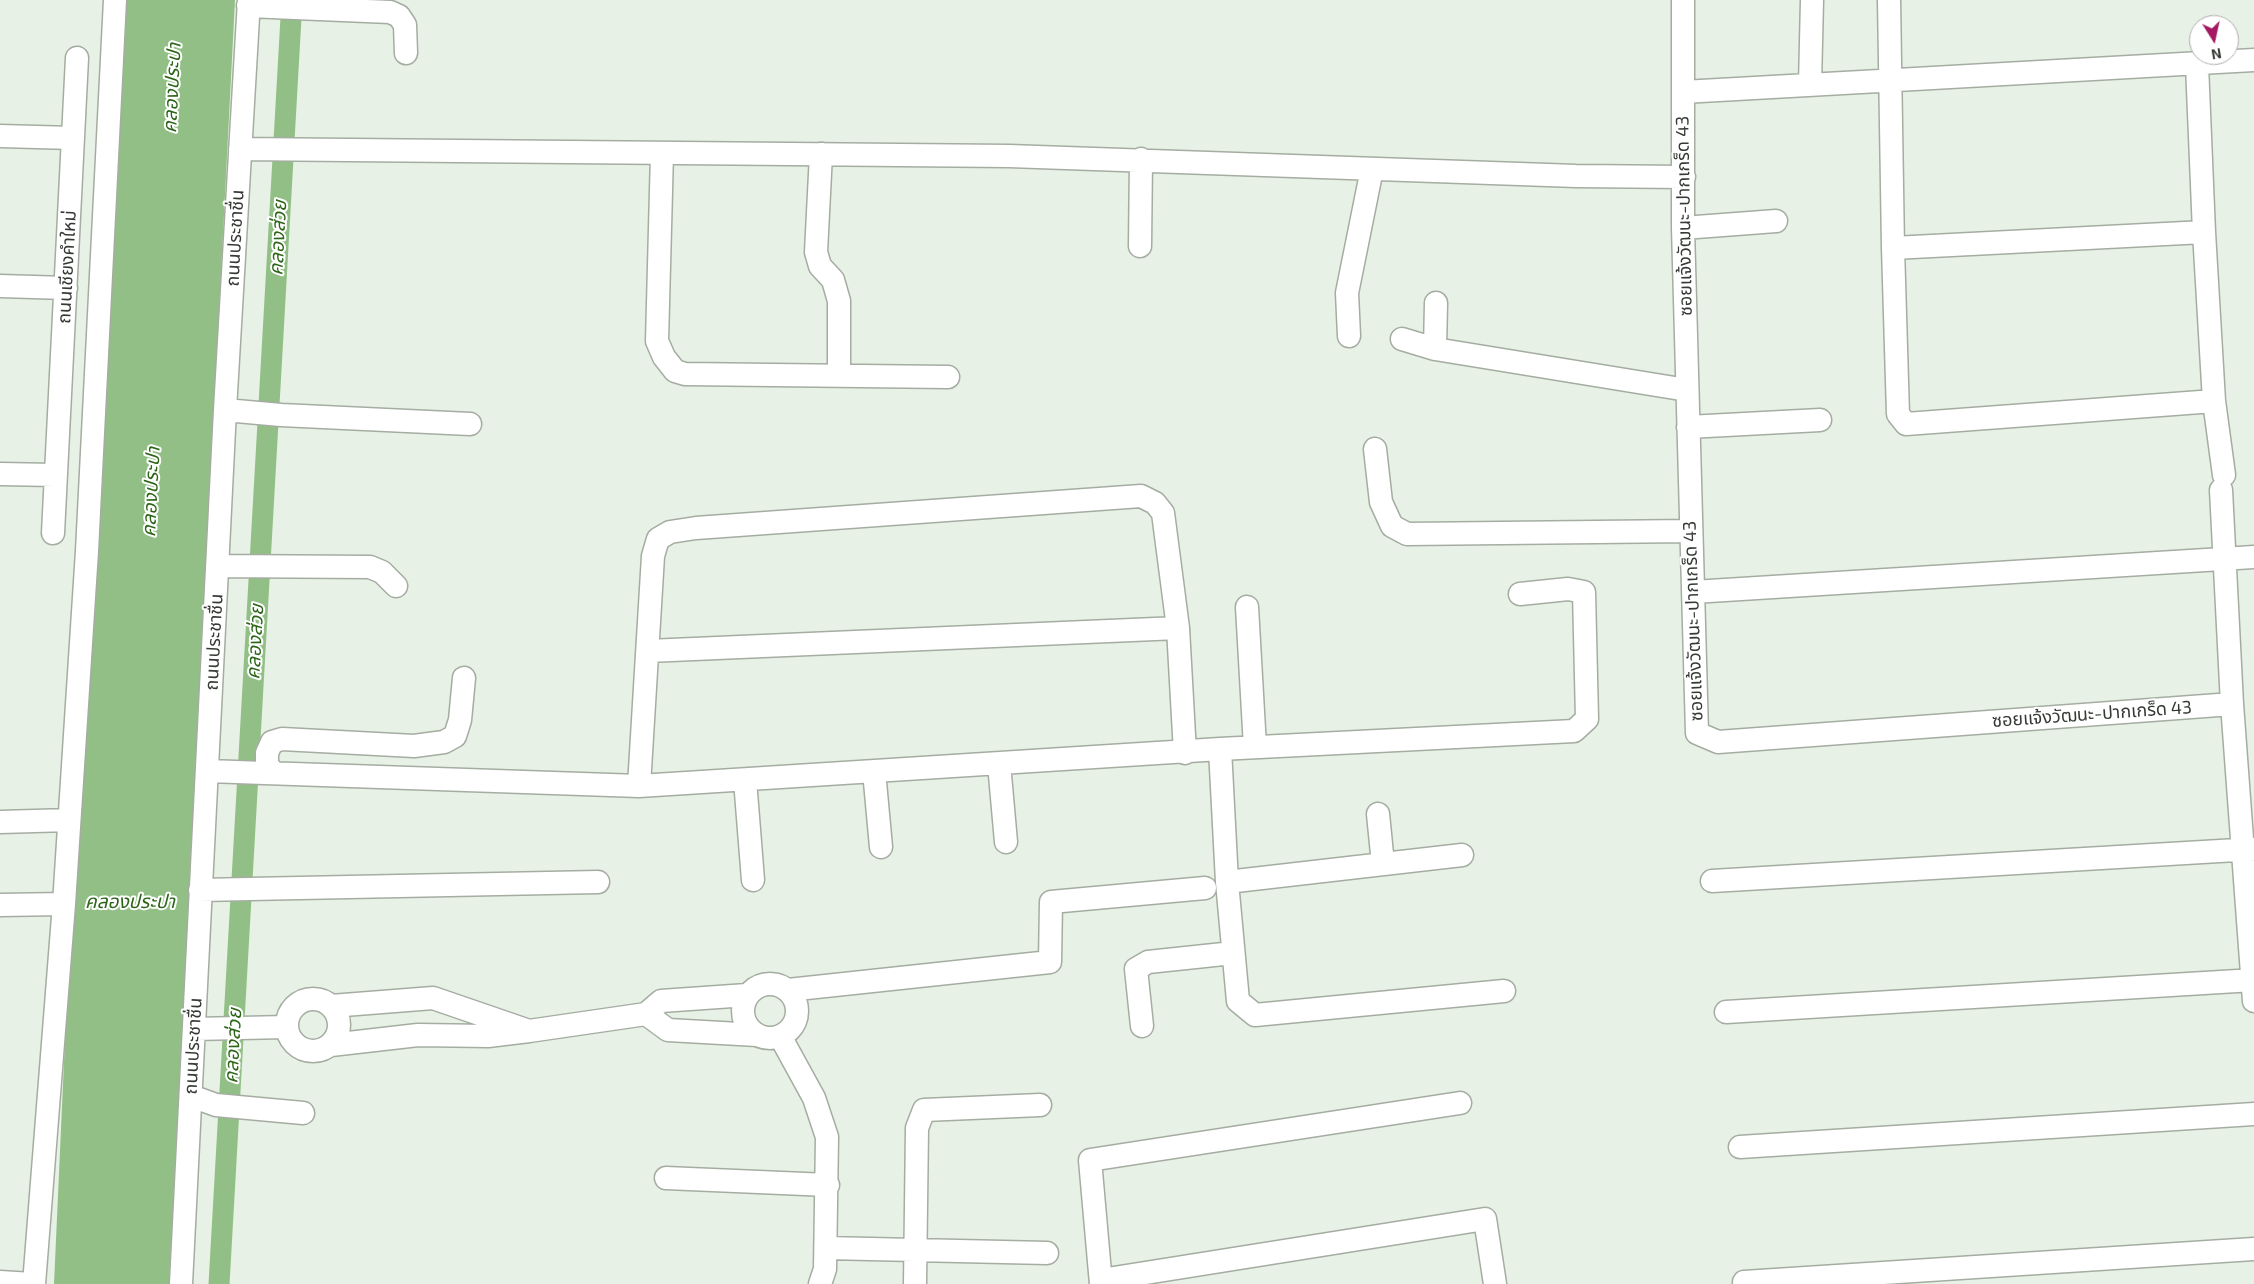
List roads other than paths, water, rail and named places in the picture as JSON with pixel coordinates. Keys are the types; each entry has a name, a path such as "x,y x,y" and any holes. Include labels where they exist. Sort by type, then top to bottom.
{"street":[{"path":"0,1282 33,1284 64,904 87,551 115,0"},
{"name":"ซอยแจ้งวัฒนะ-ปากเกร็ด 43","path":"1683,0 1683,228 1697,733 1718,742 2232,704"},
{"path":"1810,84 1812,0"},
{"path":"1889,0 1898,414 1906,424 2214,401"},
{"path":"255,5 301,10 390,12 399,16 405,25 406,53"},
{"name":"ถนนประชาชื่น","path":"181,1284 200,890 218,771 228,566 225,410 251,149 255,5"},
{"name":"ถนนเชียงคำใหม่","path":"53,532 74,138 76,58"},
{"path":"2239,61 2254,60"},
{"path":"1683,92 2197,65 2214,401 2222,482 2232,704 2249,849 2253,987 1726,1012"},
{"path":"0,136 74,138"},
{"path":"251,149 821,154 1141,160 1372,169 1684,177"},
{"path":"662,153 658,341 664,357 675,371 685,374 948,377"},
{"path":"821,154 816,252 820,266 833,280 839,301 838,375"},
{"path":"1140,246 1141,160"},
{"path":"1349,336 1347,293 1372,169"},
{"path":"1683,228 1776,221"},
{"path":"1893,248 2204,232"},
{"path":"0,286 66,288"},
{"path":"1435,350 1436,303"},
{"path":"1402,339 1435,350 1687,390"},
{"path":"225,410 281,416 470,424"},
{"path":"1688,427 1820,420"},
{"path":"1375,449 1381,502 1392,526 1407,534 1690,531"},
{"path":"0,474 56,475"},
{"path":"639,786 653,556 658,539 670,532 696,528 1141,496 1155,502 1163,513 1178,628 1185,753"},
{"path":"1693,592 2254,557"},
{"path":"228,566 370,567 382,572 396,586"},
{"path":"218,771 639,786 1185,753 1220,749 1574,731 1587,719 1584,592 1568,589 1520,594"},
{"path":"1247,607 1255,747"},
{"path":"648,651 1178,628"},
{"path":"270,772 266,753 272,742 282,739 414,746 444,742 455,736 460,720 464,678"},
{"path":"1220,749 1227,882 1238,1001 1255,1015 1504,991"},
{"path":"999,764 1006,842"},
{"path":"874,772 881,847"},
{"path":"745,780 753,880"},
{"path":"1378,814 1383,864"},
{"path":"0,822 68,820"},
{"path":"1712,881 2249,849"},
{"path":"1227,882 1462,855"},
{"path":"200,890 598,882"},
{"path":"757,1035 748,1029 742,1013 747,995 762,984 771,983 788,990 1050,962 1050,902 1205,888"},
{"path":"0,905 64,904"},
{"path":"1142,1026 1136,969 1148,962 1233,952"},
{"path":"646,1014 668,1030 757,1035 772,1038 780,1036 793,1025 797,1016 794,998 788,990"},
{"path":"331,1045 340,1029 336,1012 331,1006 316,999 299,1003 288,1016 287,1027 291,1040 305,1051 314,1052 331,1045 418,1035 488,1036 529,1031 646,1014 661,1001 747,995"},
{"path":"331,1006 433,998 529,1031"},
{"path":"194,1029 287,1027"},
{"path":"780,1036 814,1098 827,1137 826,1248 825,1269 820,1284"},
{"path":"191,1096 216,1105 303,1113"},
{"path":"1460,1102 1090,1160 1101,1282 1485,1219 1495,1284"},
{"path":"915,1284 917,1128 924,1110 1040,1105"},
{"path":"1740,1147 2254,1114"},
{"path":"666,1178 828,1185"},
{"path":"826,1248 1047,1252"},
{"path":"1744,1282 2254,1250"}],"water":[{"name":"คลองประปา","path":"125,0 235,0 169,1284 54,1284 71,907"}],"waterway":[{"name":"คลองส่วย","path":"219,1284 292,0"}]}
